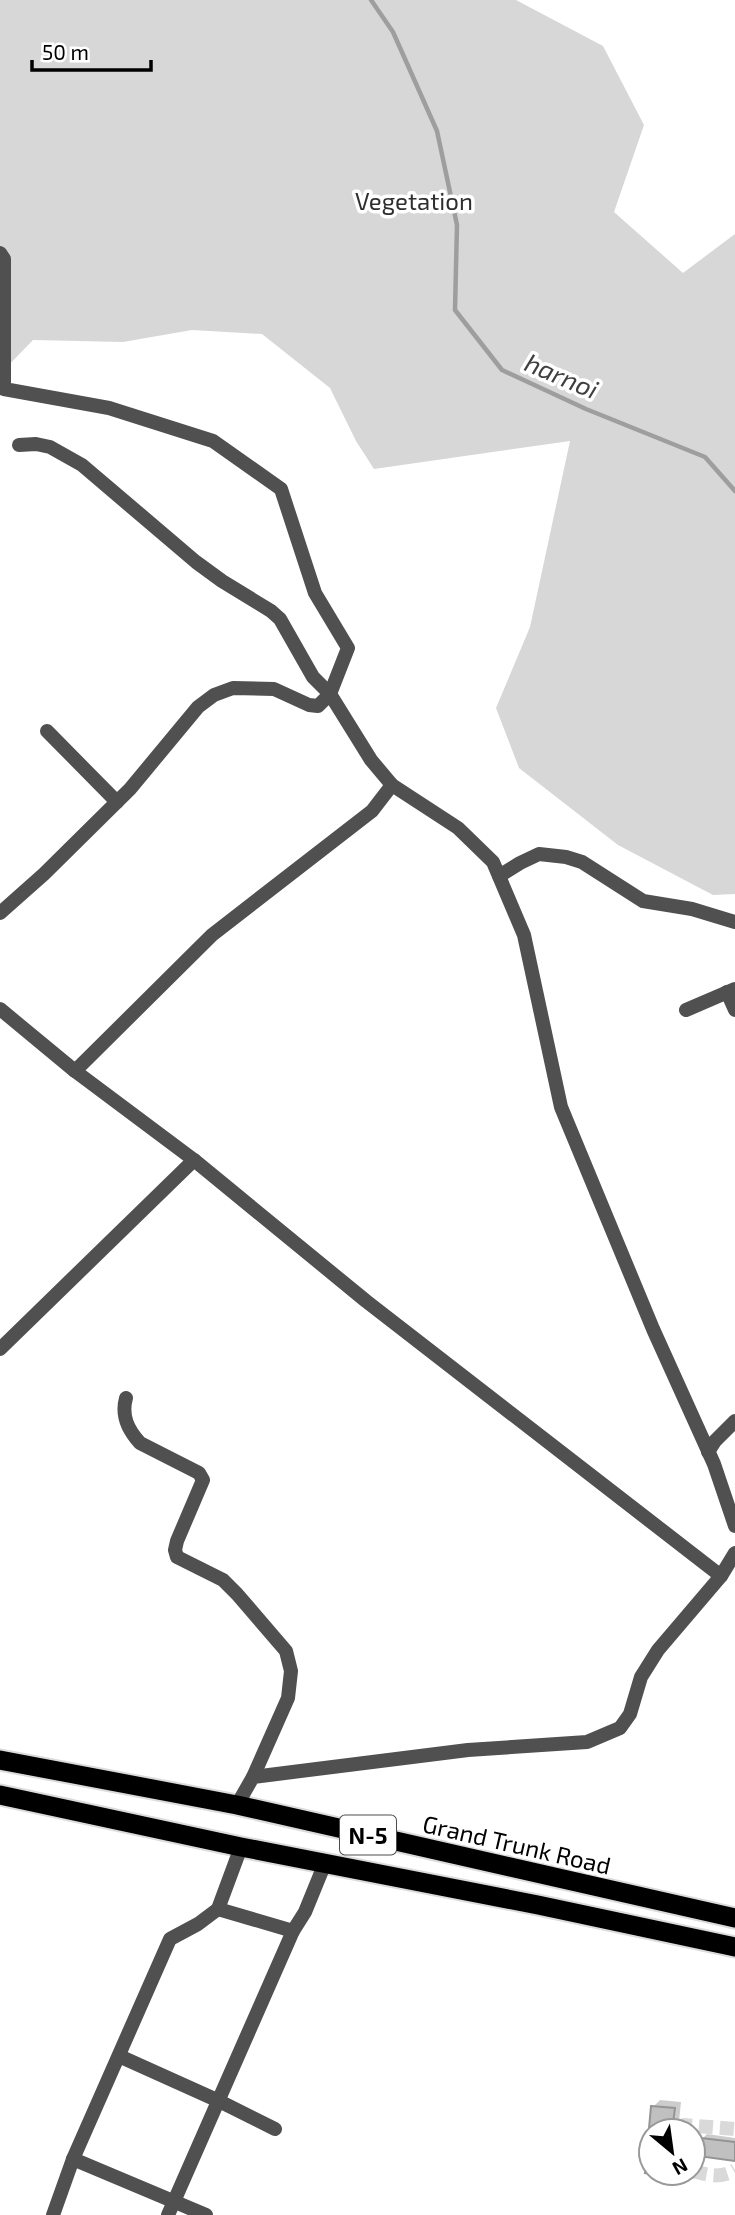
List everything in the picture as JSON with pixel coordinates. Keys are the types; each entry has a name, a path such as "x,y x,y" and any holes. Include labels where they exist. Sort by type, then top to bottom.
{"highway":[{"name":"Grand Trunk Road","path":"0,1760 237,1805 735,1918"},
{"name":"N-5","path":"0,1795 241,1847 735,1947"}],"street":[{"path":"0,253 4,260 4,389 109,408 213,441 281,489 315,593 348,648 330,694 318,706 309,705 274,689 248,687 233,688 214,695 198,707 154,762 117,802 0,913"},
{"path":"19,445 50,447 82,466 196,562 271,611 280,619 313,677 330,694 371,760 392,785 458,828 493,862 524,935 561,1107 653,1329 708,1452 735,1526"},
{"path":"47,731 117,802"},
{"path":"75,1071 212,935 372,811 392,785"},
{"path":"499,876 539,854 566,857 582,862 643,901 692,909 735,922"},
{"path":"686,1010 731,991 735,1010"},
{"path":"0,1009 75,1071 194,1160 366,1301 721,1576"},
{"path":"0,1349 194,1160"},
{"path":"125,1398 124,1416 140,1443 199,1473 203,1480 177,1541 177,1557 223,1580 286,1651 291,1671 288,1698 253,1777 237,1805"},
{"path":"708,1452 715,1441 735,1422"},
{"path":"253,1777 468,1750 587,1742 620,1728 630,1714 642,1677 658,1650 721,1576 735,1553"},
{"path":"53,2215 73,2158 170,1940 218,1909 241,1847"},
{"path":"171,2208 325,1863"},
{"path":"218,1909 293,1931"},
{"path":"119,2056 275,2129"},
{"path":"73,2158 171,2208 206,2215"}],"green space":[{"name":"Vegetation","path":"0,0 516,0 603,46 644,125 614,212 683,273 735,234 735,894 713,895 618,845 519,768 496,708 530,627 570,441 374,469 356,441 330,388 262,334 192,330 123,342 33,340 0,374"}],"building":[{"path":"651,2106 675,2108 674,2117 650,2117"},
{"path":"707,2139 735,2142 735,2161 707,2157"}],"waterway":[{"name":"harnoi","path":"371,0 393,32 437,131 457,225 455,310 502,370 586,409 705,457 735,491"}],"tunnel":[{"path":"707,2127 735,2129"},
{"path":"707,2174 720,2175 735,2170"}]}
